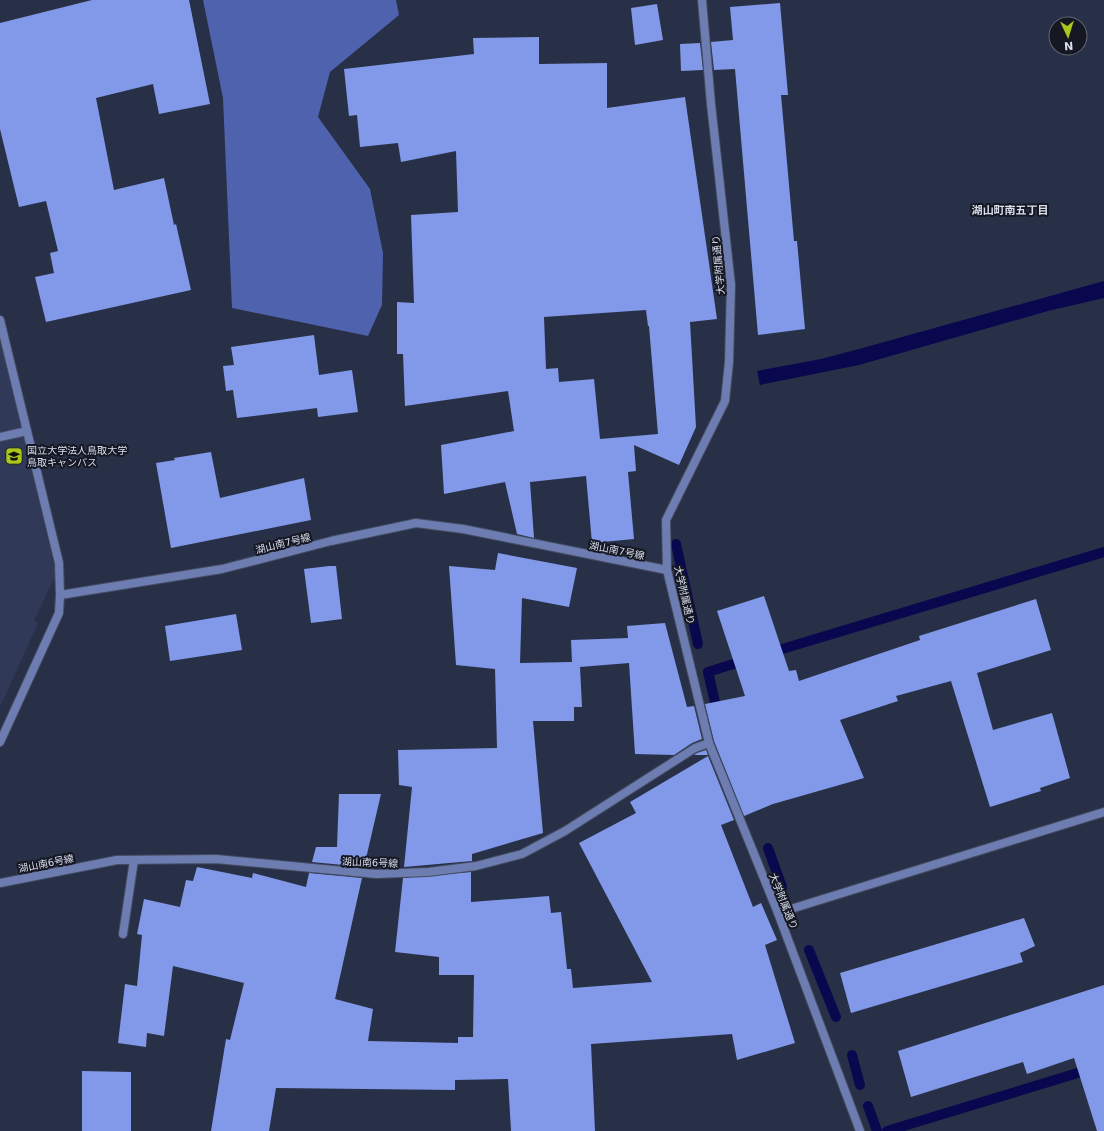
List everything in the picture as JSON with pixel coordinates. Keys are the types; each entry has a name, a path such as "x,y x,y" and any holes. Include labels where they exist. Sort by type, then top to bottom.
{"street":[{"name":"大学附属通り","path":"702,0 711,104 731,284 729,362 725,401 666,520 668,570 709,743 778,913 860,1131"},
{"path":"0,320 59,563 60,595 59,613 0,742"},
{"path":"0,437 27,431"},
{"name":"湖山南7号線","path":"60,595 222,569 331,541 416,524 463,529 668,570"},
{"name":"湖山南6号線","path":"0,883 118,860 216,859 376,874 428,872 476,866 522,854 565,831 695,748 709,743"},
{"path":"778,913 1104,812"},
{"path":"124,934 134,860"}],"shaded area":[{"path":"203,0 396,0 399,15 330,72 318,117 370,189 383,253 382,305 368,336 232,308 223,98"},
{"path":"1104,281 1104,298 1048,311 859,365 760,385 757,371 821,359"},
{"name":"国立大学法人鳥取大学 鳥取キャンパス","path":"0,338 56,574 34,621 38,623 0,707"}],"building":[{"path":"92,0 189,0 210,104 159,114 153,84 96,98 114,190 164,178 174,225 176,224 191,290 46,322 35,277 54,273 50,253 58,251 46,201 19,207 0,129 0,23"},
{"path":"780,3 788,95 781,95 794,241 797,241 805,329 758,335 735,69 714,70 711,42 733,40 730,7"},
{"path":"657,4 663,40 635,45 631,8"},
{"path":"539,37 539,64 607,63 607,108 685,97 717,319 690,322 696,427 679,465 634,445 636,471 628,472 634,539 592,543 586,476 530,482 534,538 517,534 505,482 444,494 441,445 514,431 508,391 405,406 403,354 397,354 397,302 414,303 411,215 458,212 456,151 401,162 398,143 360,147 357,115 349,116 344,69 474,54 473,38","holes":["646,310 658,434 600,439 594,379 559,382 558,368 546,369 544,317"]},
{"path":"700,43 703,70 681,71 680,44"},
{"path":"314,335 319,375 352,370 358,412 318,417 317,408 237,418 233,390 226,391 223,366 234,365 231,347"},
{"path":"211,452 220,498 304,478 311,520 171,548 156,463 175,460 174,458"},
{"path":"498,553 577,568 569,607 522,598 520,663 572,662 571,640 628,638 627,626 665,623 687,707 694,706 702,739 692,743 674,755 635,754 629,663 580,667 582,707 574,707 574,721 533,721 543,833 472,854 472,861 404,867 412,787 399,785 398,750 497,748 495,669 456,665 449,566 495,570"},
{"path":"336,566 342,619 311,623 304,569"},
{"path":"764,596 789,671 796,670 799,681 920,640 919,636 1036,599 1051,650 977,673 993,730 1052,713 1070,778 1040,788 1041,791 990,807 951,681 896,696 898,701 840,720 864,778 773,804 744,816 714,741 705,704 745,696 717,611"},
{"path":"236,614 242,650 170,661 165,626"},
{"path":"706,750 708,755 694,755 697,753"},
{"path":"708,756 734,820 721,825 753,907 761,903 777,940 765,945 795,1043 737,1060 732,1034 591,1044 595,1131 511,1131 508,1079 455,1080 455,1090 276,1088 269,1131 211,1131 226,1039 230,1040 244,983 173,966 164,1036 147,1033 146,1047 118,1043 125,984 137,986 142,935 137,934 144,899 180,907 186,880 193,881 197,867 252,878 253,873 306,887 309,873 362,878 335,999 373,1009 368,1041 458,1043 458,1037 473,1037 474,975 439,975 439,957 395,952 403,878 471,872 471,902 549,896 551,913 561,912 567,969 571,969 573,988 652,982 579,843 636,813 630,802"},
{"path":"339,794 381,794 364,867 312,862 316,847 337,847"},
{"path":"1024,918 1035,946 1020,953 1023,962 851,1013 840,973"},
{"path":"1104,985 1104,1131 1097,1131 1074,1058 1027,1074 1023,1062 911,1097 898,1051"},
{"path":"82,1071 131,1072 131,1131 82,1131"}],"waterway":[{"path":"676,544 698,644"},
{"path":"769,653 1104,552"},
{"path":"718,715 708,672 746,660"},
{"path":"768,848 782,887"},
{"path":"809,950 836,1017"},
{"path":"852,1055 860,1085"},
{"path":"887,1131 1104,1065"},
{"path":"868,1106 877,1131"}],"place":[{"name":"国立大学法人鳥取大学 鳥取キャンパス","path":"14,456"}],"district":[{"name":"湖山町南五丁目","path":"1010,210"}]}
